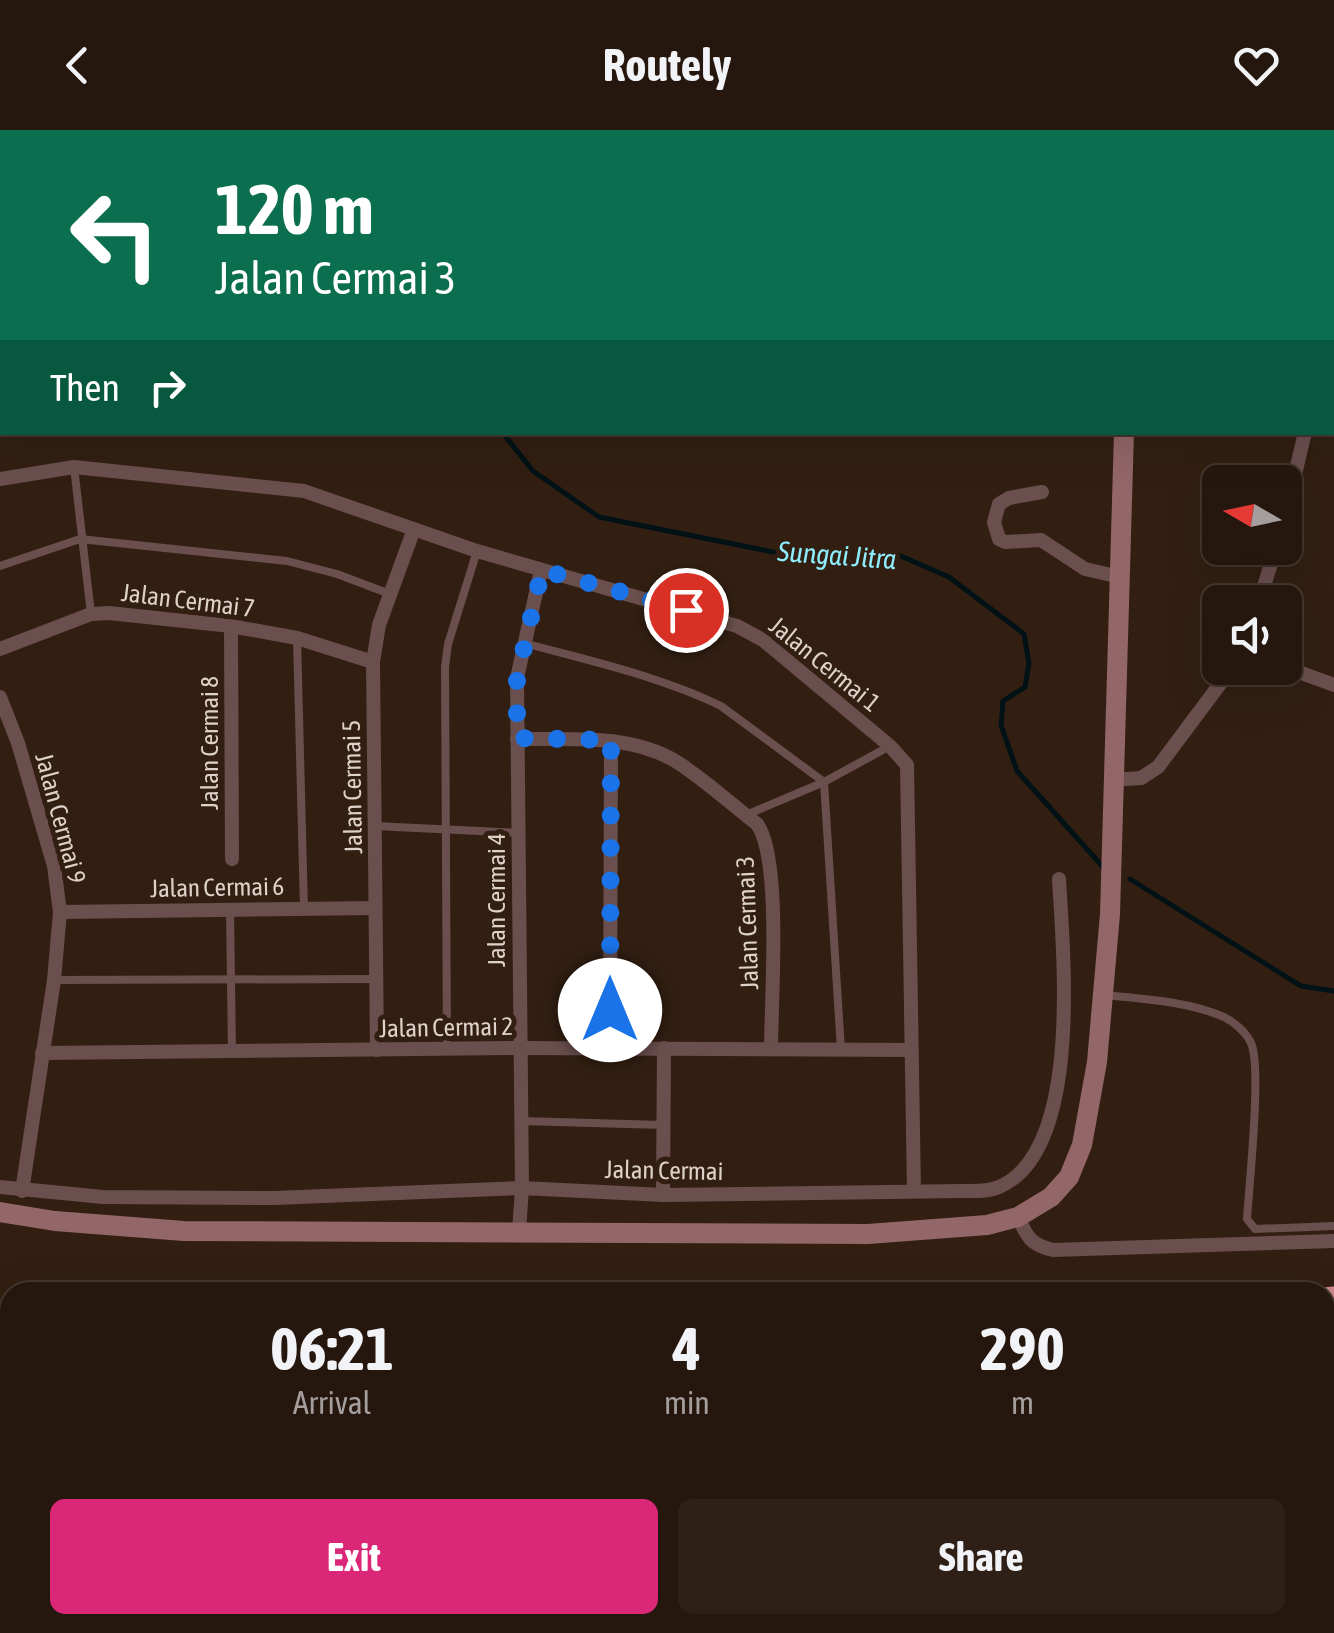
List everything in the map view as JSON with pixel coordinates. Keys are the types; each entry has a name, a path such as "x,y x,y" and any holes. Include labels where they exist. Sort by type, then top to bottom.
{"street":[{"path":"0,1212 184,1231 868,1234 950,1230 1018,1217 1051,1197 1069,1176 1082,1145 1097,1062 1110,914 1124,435"},
{"path":"1297,465 1304,435"},
{"name":"Jalan Cermai 1","path":"0,478 74,467 286,488 318,495 478,551 747,630 890,746 907,766 914,1191"},
{"path":"1042,492 1009,498 999,504 994,522 999,539 1041,540 1085,569 1120,577"},
{"name":"Jalan Cermai 5","path":"377,1050 373,662 379,625 414,530"},
{"name":"Jalan Cermai 4","path":"519,1232 522,1188 517,678 542,570"},
{"name":"Jalan Cermai 7","path":"0,649 91,614 109,612 297,638 373,662"},
{"name":"Jalan Cermai 8","path":"231,626 232,859"},
{"path":"1302,674 1334,686"},
{"path":"1112,780 1140,778 1158,767 1219,685"},
{"name":"Jalan Cermai 9","path":"0,697 18,743 54,866 60,912 54,980 22,1191"},
{"name":"Jalan Cermai 3","path":"517,738 611,740 676,761 746,815 764,834 772,926 771,1049"},
{"path":"610,1048 611,740"},
{"name":"Jalan Cermai","path":"0,1187 103,1197 274,1198 522,1188 663,1195 961,1192 998,1188 1018,1175 1044,1140 1061,1062 1064,986 1059,879"},
{"name":"Jalan Cermai 6","path":"60,912 376,908"},
{"name":"Jalan Cermai 2","path":"42,1054 518,1048 911,1050"},
{"path":"663,1195 664,1048"},
{"path":"1018,1217 1028,1239 1037,1247 1053,1250 1334,1240"}],"lane":[{"path":"74,467 91,614"},
{"path":"0,566 80,539 287,561 390,594"},
{"path":"447,1049 444,828 448,644 478,551"},
{"path":"297,638 304,909"},
{"path":"524,643 675,685 721,706 824,782 841,1050"},
{"path":"746,815 824,782 890,746"},
{"path":"374,826 519,833"},
{"path":"230,910 232,1053"},
{"path":"54,980 376,979"},
{"path":"1103,995 1197,1009 1226,1018 1244,1032 1253,1046 1255,1072 1247,1220 1254,1229 1334,1226"},
{"path":"521,1121 664,1125"}],"waterway":[{"name":"Sungai Jitra","path":"504,435 533,471 599,517 788,555 894,553 949,577 1024,634 1029,663 1025,687 1003,701 1001,725 1017,771 1104,868"},
{"name":"Sungai Jitra","path":"1130,879 1301,986 1334,991"}],"route":[{"path":"610,1010 611,740 517,738 517,678 542,570 686,610"}]}
